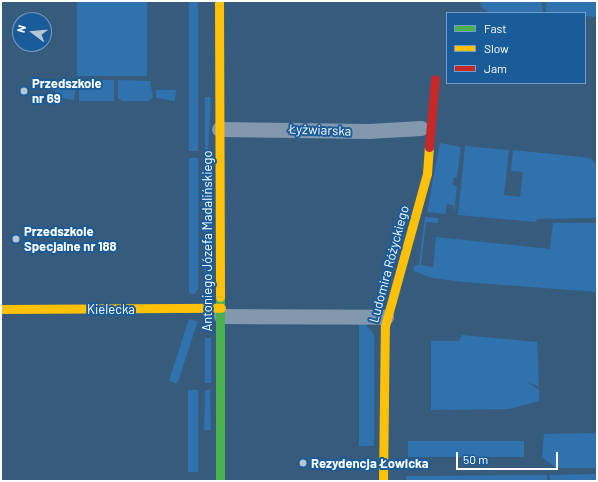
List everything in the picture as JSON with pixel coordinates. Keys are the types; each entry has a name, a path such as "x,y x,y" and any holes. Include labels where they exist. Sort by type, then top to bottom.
{"street":[{"name":"Antoniego Józefa Madalińskiego","path":"219,1 221,312 220,481"},
{"name":"Ludomira Różyckiego","path":"383,481 386,317 427,174 435,79"},
{"name":"Łyżwiarska","path":"219,129 368,131 421,128"},
{"name":"Kielecka","path":"1,309 221,312 386,317"}],"shaded area":[{"path":"77,1 147,1 147,76 77,76"},
{"path":"189,1 198,1 198,151 189,151"},
{"path":"481,1 542,1 543,12 488,12 481,7"},
{"path":"545,1 597,1 597,17 586,16 586,12 546,12"},
{"path":"55,80 77,80 74,100 55,97"},
{"path":"79,80 114,80 114,101 79,101"},
{"path":"118,80 150,81 153,97 149,101 122,101 118,98"},
{"path":"156,90 176,90 175,101 156,98"},
{"path":"205,97 211,97 208,151 205,151"},
{"path":"440,143 461,147 457,177 454,177 453,185 457,186 454,213 453,205 447,204 446,214 427,212"},
{"path":"465,146 509,150 504,195 520,197 523,172 511,171 513,150 591,158 596,165 596,218 537,219 536,222 458,215"},
{"path":"189,158 198,158 198,289 194,295 189,292"},
{"path":"205,158 211,158 210,295 205,300"},
{"path":"425,217 438,218 438,223 426,222 421,265 433,267 436,237 550,249 553,223 596,223 596,292 464,282 432,278 414,271 413,266 419,265"},
{"path":"189,319 198,322 177,384 169,381"},
{"path":"359,323 365,324 374,334 374,446 359,446"},
{"path":"462,335 537,342 539,387 526,381 539,390 539,401 509,409 431,410 431,341 459,341"},
{"path":"205,338 211,338 211,383 205,383"},
{"path":"188,390 198,390 198,472 188,472"},
{"path":"205,390 210,390 211,430 204,430"},
{"path":"597,433 597,468 556,468 542,457 544,434"},
{"path":"408,441 524,441 524,457 408,457"},
{"path":"597,474 597,481 550,481 550,475"},
{"path":"547,475 547,481 406,481 406,476"}],"traffic: fast":[{"path":"220,297 220,481"}],"traffic: slow":[{"path":"219,1 220,297"},
{"path":"383,481 385,326 427,174 429,147"},
{"path":"1,309 221,308"}],"traffic: jam":[{"path":"429,147 435,79"}],"place":[{"name":"Przedszkole nr 69","path":"24,91"},
{"name":"Przedszkole Specjalne nr 188","path":"16,239"},
{"name":"Rezydencja Łowicka","path":"303,463"}]}
